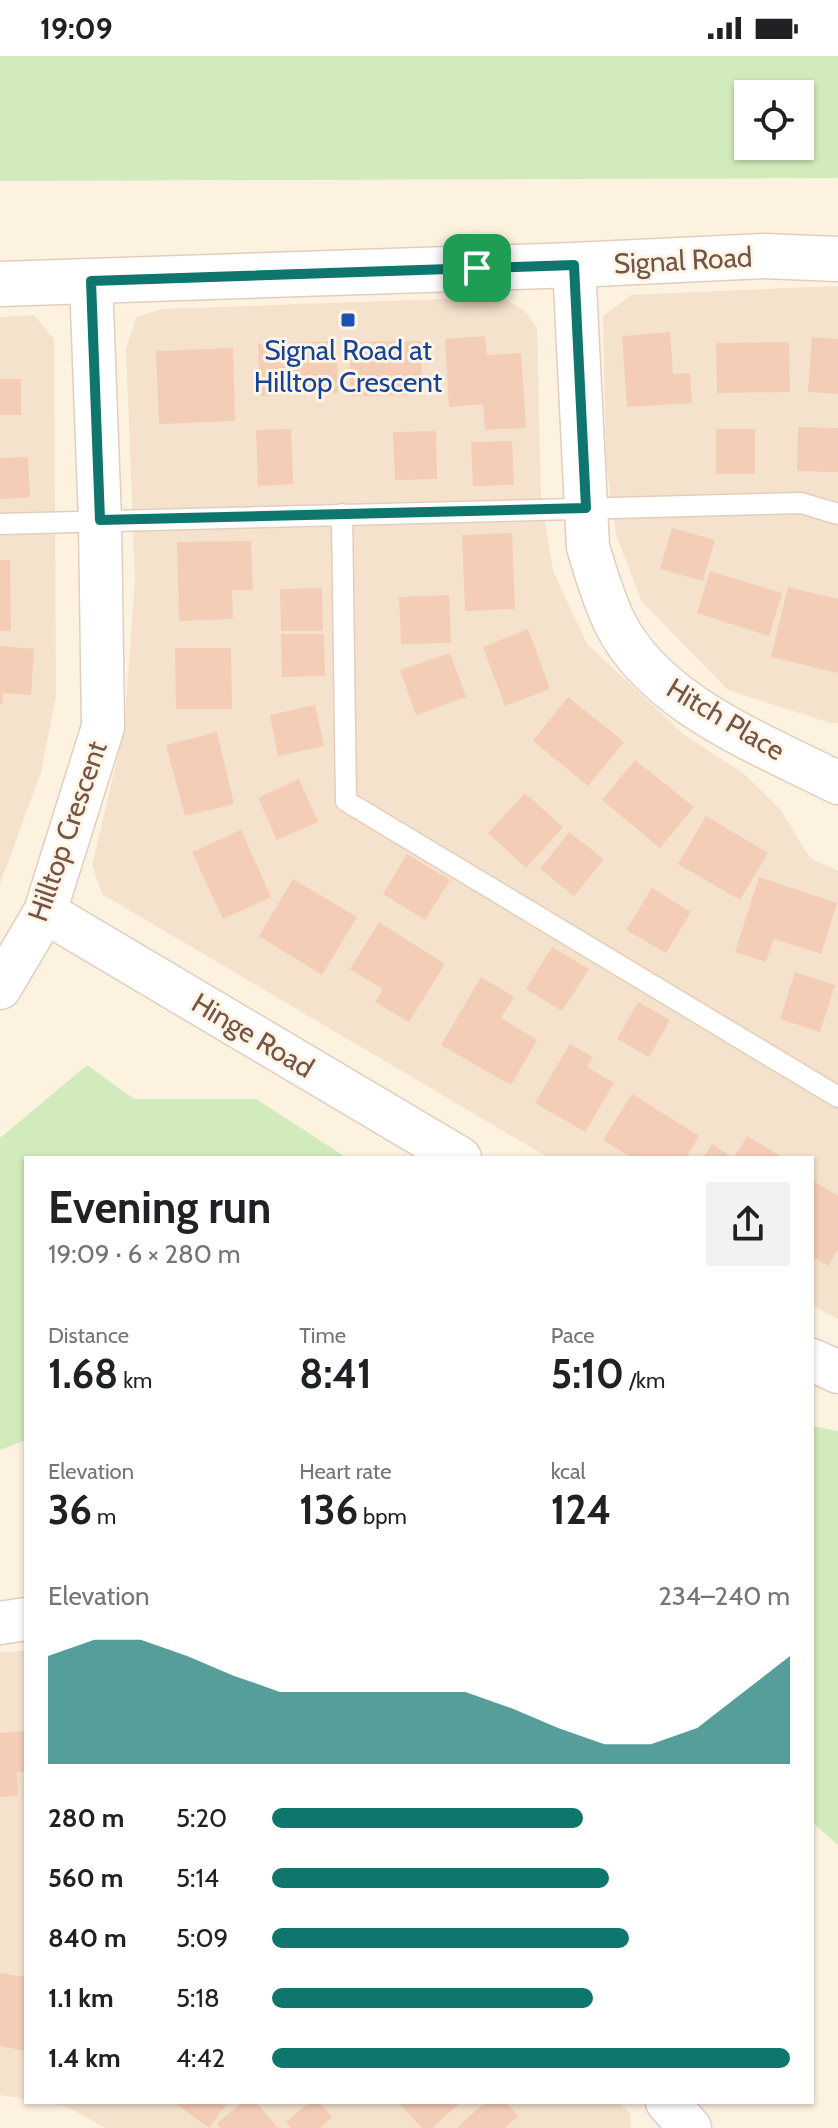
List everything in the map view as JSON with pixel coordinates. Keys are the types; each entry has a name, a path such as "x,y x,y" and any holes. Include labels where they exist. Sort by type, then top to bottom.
{"street":[{"name":"Signal Road","path":"0,284 764,256 838,259"},
{"name":"Hitch Place","path":"574,265 588,547 599,585 616,625 669,690 718,720 838,783"},
{"name":"Hilltop Crescent","path":"0,988 45,912 103,727 100,520 91,281"},
{"name":"Hinge Road","path":"45,912 457,1156"},
{"path":"814,1361 838,1372"},
{"path":"0,1623 24,1619"},
{"path":"669,2104 690,2128"}],"lane":[{"path":"0,524 801,503 838,514"},
{"path":"342,514 346,801 838,1097"}],"shaded area":[{"path":"838,287 838,723 830,723 728,690 642,602 616,535 606,462 603,316 631,295"},
{"path":"502,297 525,311 537,329 541,497 553,571 587,644 682,733 744,774 780,809 810,858 838,871 838,1319 814,1306 814,1156 546,1156 102,894 92,865 124,731 135,579 126,349 136,317 162,309"},
{"path":"34,315 54,339 56,697 41,772 0,884 0,317"},
{"path":"24,1651 24,2099 0,2095 0,1652"},
{"path":"54,2104 621,2104 630,2114 631,2128 105,2128 66,2106"}],"green space":[{"path":"0,56 838,56 838,178 0,181"},
{"path":"87,1065 134,1099 256,1099 344,1156 24,1156 24,1441 0,1450 0,1138"},
{"path":"814,1426 838,1431 838,1845 814,1824"}],"building":[{"path":"670,332 673,374 690,373 692,403 627,407 622,336"},
{"path":"485,336 487,355 521,353 526,428 485,430 483,404 449,407 445,339"},
{"path":"812,337 838,339 838,394 808,392"},
{"path":"336,341 338,393 260,396 258,344"},
{"path":"421,341 422,395 350,396 349,342"},
{"path":"789,342 790,392 717,393 716,343"},
{"path":"233,348 235,421 159,424 156,351"},
{"path":"0,379 21,379 21,415 0,415"},
{"path":"798,427 838,428 838,472 797,471"},
{"path":"291,429 293,484 258,486 256,430"},
{"path":"716,429 755,429 755,474 716,474"},
{"path":"436,431 437,479 395,480 393,432"},
{"path":"512,441 514,485 473,486 471,442"},
{"path":"28,457 30,497 0,499 0,458"},
{"path":"672,528 715,540 703,581 660,569"},
{"path":"512,533 515,609 465,611 462,535"},
{"path":"251,541 253,590 232,590 233,619 179,621 177,542"},
{"path":"0,560 10,560 11,631 0,631"},
{"path":"710,571 782,593 769,636 697,613"},
{"path":"788,587 838,599 838,673 771,657"},
{"path":"322,588 323,631 281,631 280,589"},
{"path":"449,595 451,643 401,644 399,597"},
{"path":"528,629 550,689 505,706 483,647"},
{"path":"281,634 324,634 325,676 282,677"},
{"path":"0,646 34,649 31,695 3,693 2,704 0,704"},
{"path":"175,648 231,648 232,709 176,709"},
{"path":"450,653 466,697 416,715 400,670"},
{"path":"568,697 624,742 588,786 533,741"},
{"path":"315,705 324,746 278,756 270,715"},
{"path":"217,732 234,804 185,816 166,745"},
{"path":"635,760 694,807 660,848 602,800"},
{"path":"299,779 318,822 277,840 258,798"},
{"path":"525,793 563,827 526,868 488,833"},
{"path":"706,816 768,853 740,900 678,864"},
{"path":"241,830 271,897 223,919 192,852"},
{"path":"569,832 604,859 574,896 540,869"},
{"path":"407,854 450,880 425,920 383,894"},
{"path":"759,877 837,903 821,954 774,939 766,962 735,952"},
{"path":"293,879 357,917 322,975 259,936"},
{"path":"652,888 691,912 666,953 626,930"},
{"path":"379,922 445,964 409,1022 375,1002 383,989 350,969"},
{"path":"552,947 589,969 562,1011 526,989"},
{"path":"795,972 835,985 820,1032 780,1019"},
{"path":"481,977 514,997 501,1018 537,1040 511,1085 441,1045"},
{"path":"638,1002 670,1020 649,1057 617,1039"},
{"path":"570,1044 593,1057 587,1067 614,1083 585,1132 535,1103"},
{"path":"632,1094 699,1136 687,1156 629,1156 603,1140"},
{"path":"747,1136 781,1156 735,1156"},
{"path":"712,1144 731,1156 704,1156"},
{"path":"814,1181 838,1196 838,1249 828,1266 814,1257"},
{"path":"24,1731 24,1771 17,1772 18,1796 0,1797 0,1733"},
{"path":"0,1973 24,1977 24,2051 0,2046"},
{"path":"176,2104 227,2104 209,2128"},
{"path":"241,2104 258,2104 278,2128 220,2128 217,2123"},
{"path":"307,2104 321,2104 332,2117 320,2128 291,2128 286,2122"},
{"path":"400,2104 459,2104 432,2128 422,2128"},
{"path":"483,2104 508,2104 518,2116 505,2128 457,2128"}],"place":[{"name":"Signal Road at Hilltop Crescent","path":"348,320"}],"route":[{"path":"574,265 586,508 100,520 91,281 477,268 574,265"}]}
